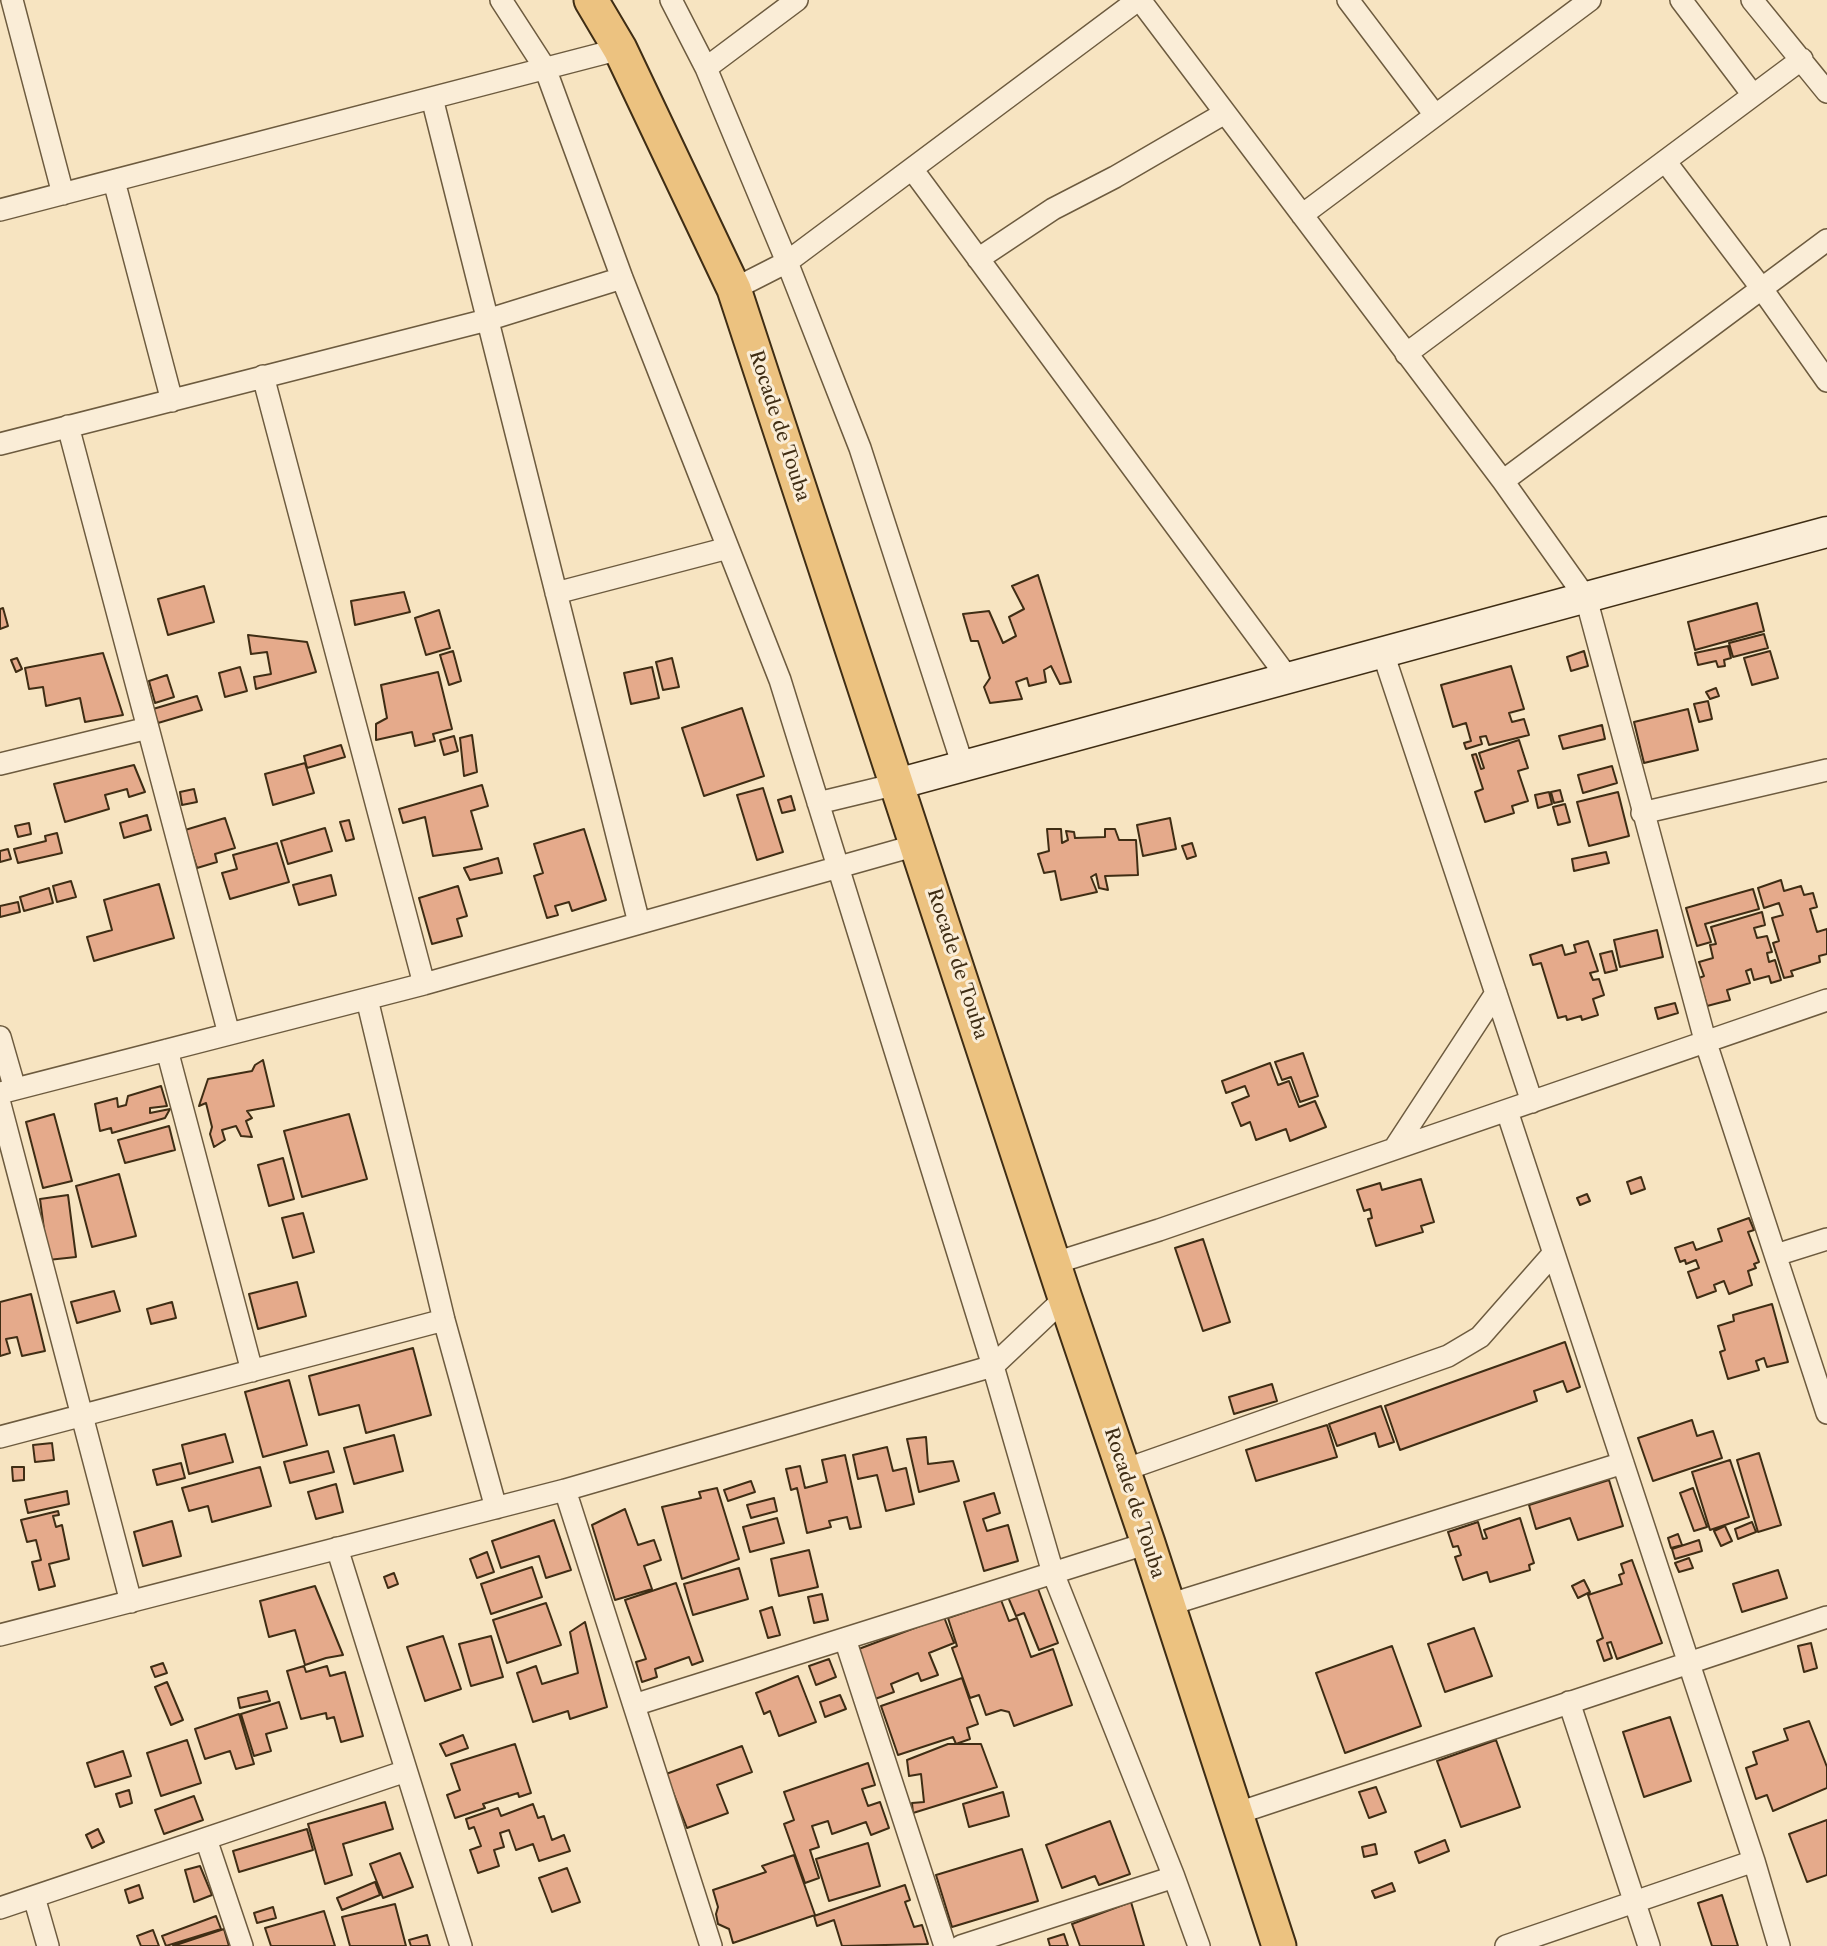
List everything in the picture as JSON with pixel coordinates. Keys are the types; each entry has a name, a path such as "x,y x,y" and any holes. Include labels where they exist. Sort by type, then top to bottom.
{"main road":[{"name":"Rocade de Touba","path":"591,0 620,49 734,289 1279,1946"},
{"path":"897,784 1827,532"}],"street":[{"path":"12,0 63,194"},
{"path":"501,0 545,68 622,278 780,680 993,1366 1054,1573 1199,1946"},
{"path":"671,0 706,68 788,262 860,448 963,766"},
{"path":"706,68 797,0"},
{"path":"734,289 788,262 1139,0 1503,481 1586,598 1705,1041 1825,1398"},
{"path":"1348,0 1435,115"},
{"path":"1681,0 1753,95"},
{"path":"1752,0 1827,92"},
{"path":"1302,215 1581,3"},
{"path":"0,210 620,49"},
{"path":"1406,354 1802,59"},
{"path":"432,98 639,923"},
{"path":"978,258 1054,209 1225,113"},
{"path":"1665,161 1762,289 1827,381"},
{"path":"912,169 1288,678"},
{"path":"114,181 172,401"},
{"path":"1503,481 1827,240"},
{"path":"0,444 487,320 622,278"},
{"path":"263,376 424,984"},
{"path":"68,426 229,1034"},
{"path":"556,593 728,548"},
{"path":"1383,653 1532,1102"},
{"path":"0,764 148,728"},
{"path":"1642,813 1827,770"},
{"path":"818,803 897,784"},
{"path":"5,1095 424,984 917,845"},
{"path":"1394,1149 1496,993"},
{"path":"367,999 444,1320 496,1507"},
{"path":"1055,1263 1159,1230 1827,1000"},
{"path":"0,1037 5,1095 81,1415 131,1602"},
{"path":"167,1050 252,1371"},
{"path":"1507,1111 1754,1861 1779,1946"},
{"path":"1776,1255 1827,1239"},
{"path":"1124,1470 1448,1356 1480,1337 1553,1254"},
{"path":"0,1635 565,1490 993,1366 1065,1298"},
{"path":"0,1437 444,1320"},
{"path":"1168,1605 1623,1463"},
{"path":"565,1490 711,1946"},
{"path":"634,1705 1148,1544"},
{"path":"337,1549 461,1946"},
{"path":"1235,1814 1827,1617"},
{"path":"845,1639 944,1946"},
{"path":"1569,1702 1649,1946"},
{"path":"0,1909 407,1771"},
{"path":"206,1839 242,1946"},
{"path":"1506,1946 1754,1861"},
{"path":"961,1946 1174,1877"},
{"path":"34,1897 48,1946"}],"building":[{"path":"1038,575 1071,682 1060,684 1051,666 1044,670 1046,682 1029,686 1027,678 1016,682 1022,699 990,703 984,687 990,678 978,641 971,641 963,614 989,611 1003,643 1016,636 1009,617 1024,609 1012,586"},
{"path":"204,586 214,622 168,635 158,599"},
{"path":"404,592 410,612 355,625 351,601"},
{"path":"1757,603 1764,631 1695,650 1688,622"},
{"path":"3,608 8,626 0,629 0,609"},
{"path":"439,610 450,648 426,655 415,618"},
{"path":"1764,634 1768,648 1733,657 1729,643"},
{"path":"248,635 307,642 316,672 256,689 254,677 271,674 267,652 251,654"},
{"path":"1728,646 1731,658 1724,660 1725,666 1718,667 1716,661 1698,665 1695,653"},
{"path":"453,651 461,681 449,685 440,655"},
{"path":"1584,651 1588,666 1571,671 1567,657"},
{"path":"1770,651 1778,678 1752,685 1744,658"},
{"path":"103,653 123,715 85,722 80,698 46,706 43,687 29,689 25,668"},
{"path":"17,658 22,669 16,672 11,660"},
{"path":"672,658 679,687 663,690 656,662"},
{"path":"1511,666 1524,709 1509,713 1512,722 1524,719 1529,735 1489,745 1486,736 1480,737 1482,744 1466,749 1464,743 1471,741 1466,723 1453,727 1441,685"},
{"path":"240,667 247,691 225,697 219,673"},
{"path":"652,667 659,698 631,704 624,673"},
{"path":"438,672 452,729 433,734 435,741 415,746 412,732 376,740 376,724 387,718 381,685"},
{"path":"167,675 174,697 155,703 149,681"},
{"path":"1716,688 1719,696 1710,699 1706,692"},
{"path":"197,696 202,710 158,723 153,709"},
{"path":"1708,701 1712,719 1699,722 1694,704"},
{"path":"742,708 764,776 704,796 682,728"},
{"path":"1688,709 1698,750 1644,763 1634,722"},
{"path":"1602,725 1605,739 1563,749 1559,736"},
{"path":"472,735 477,772 464,776 460,738"},
{"path":"454,736 458,751 444,755 440,740"},
{"path":"1519,740 1528,768 1518,771 1528,801 1512,806 1514,813 1485,822 1475,792 1483,789 1472,755 1476,754 1481,769 1484,768 1479,753"},
{"path":"341,745 345,757 307,768 304,756"},
{"path":"305,763 314,793 273,805 265,774"},
{"path":"134,765 145,792 129,797 127,789 105,795 109,809 65,822 54,784"},
{"path":"1612,766 1617,783 1583,793 1578,775"},
{"path":"482,785 488,806 471,811 482,849 433,856 425,817 403,823 399,809"},
{"path":"763,788 783,852 757,860 737,795"},
{"path":"194,789 197,802 182,805 180,792"},
{"path":"1560,790 1563,801 1554,803 1551,792"},
{"path":"1549,792 1552,804 1538,808 1535,795"},
{"path":"1618,792 1629,836 1589,846 1577,802"},
{"path":"791,796 795,810 782,813 778,800"},
{"path":"1565,804 1570,822 1558,825 1553,807"},
{"path":"147,815 151,830 124,838 120,823"},
{"path":"225,818 235,848 215,854 217,862 197,868 185,830"},
{"path":"1170,818 1176,849 1143,856 1137,825"},
{"path":"349,820 354,839 346,841 340,822"},
{"path":"29,823 31,834 18,837 15,826"},
{"path":"325,828 332,851 288,864 281,841"},
{"path":"584,829 606,900 572,911 569,902 555,906 558,915 547,918 534,876 543,873 534,844"},
{"path":"1047,829 1061,829 1062,843 1068,840 1066,831 1074,832 1075,838 1105,837 1105,829 1115,829 1119,840 1136,840 1138,875 1105,876 1108,890 1099,888 1096,874 1091,877 1097,892 1061,900 1055,871 1044,873 1038,854 1049,851"},
{"path":"57,833 62,853 18,863 14,849 46,841 45,836"},
{"path":"277,843 289,882 230,899 222,873 237,869 233,855"},
{"path":"1192,843 1196,856 1187,859 1182,846"},
{"path":"8,849 11,859 0,862 0,851"},
{"path":"1606,852 1609,863 1574,871 1572,859"},
{"path":"498,858 502,873 470,880 464,868"},
{"path":"331,875 336,895 299,905 293,885"},
{"path":"1781,880 1784,891 1801,886 1804,895 1813,893 1817,907 1810,909 1817,932 1827,929 1827,954 1819,956 1820,962 1791,971 1793,976 1784,978 1773,943 1779,941 1772,918 1783,915 1779,903 1764,908 1758,888"},
{"path":"71,881 76,897 57,902 53,886"},
{"path":"159,884 174,938 94,961 87,937 112,930 104,900"},
{"path":"458,886 467,916 457,919 462,936 432,944 419,898"},
{"path":"49,888 53,903 24,911 20,897"},
{"path":"1753,889 1759,909 1705,924 1711,942 1697,946 1686,908"},
{"path":"18,902 20,912 0,917 0,906"},
{"path":"1762,912 1765,925 1754,928 1757,938 1767,936 1772,952 1767,953 1769,962 1775,960 1781,980 1771,983 1769,976 1754,980 1751,969 1746,971 1750,983 1727,990 1730,1000 1707,1006 1699,978 1704,976 1699,962 1713,958 1710,945 1716,944 1711,927"},
{"path":"1657,930 1663,957 1620,967 1614,940"},
{"path":"1588,941 1598,971 1590,973 1593,980 1599,979 1604,995 1593,999 1598,1015 1582,1020 1581,1016 1567,1020 1566,1016 1558,1018 1541,963 1533,965 1530,955 1562,945 1565,955 1576,952 1574,945"},
{"path":"1612,951 1617,970 1605,973 1600,954"},
{"path":"1675,1003 1678,1013 1658,1019 1655,1008"},
{"path":"1303,1053 1318,1096 1300,1102 1291,1077 1282,1080 1275,1062"},
{"path":"263,1060 274,1106 247,1111 252,1118 246,1121 252,1137 241,1136 236,1126 222,1130 225,1140 214,1147 206,1103 199,1106 208,1079 252,1071 255,1065"},
{"path":"1270,1063 1278,1085 1289,1081 1299,1107 1315,1101 1326,1127 1290,1141 1286,1129 1256,1140 1250,1122 1241,1126 1232,1103 1249,1096 1245,1086 1226,1093 1222,1081"},
{"path":"161,1086 167,1106 150,1108 150,1113 170,1109 165,1118 112,1133 111,1128 100,1131 95,1104 117,1098 118,1107 126,1105 128,1096"},
{"path":"54,1114 72,1181 43,1188 26,1122"},
{"path":"349,1114 367,1179 302,1197 284,1131"},
{"path":"169,1126 175,1150 125,1163 118,1140"},
{"path":"283,1158 294,1199 269,1206 258,1165"},
{"path":"119,1174 136,1236 92,1247 76,1186"},
{"path":"1641,1177 1645,1189 1631,1194 1627,1182"},
{"path":"1421,1179 1434,1222 1421,1226 1423,1232 1376,1246 1368,1219 1372,1218 1370,1209 1364,1211 1357,1190 1380,1183 1382,1190"},
{"path":"1587,1194 1590,1201 1580,1205 1577,1198"},
{"path":"68,1195 76,1257 48,1260 40,1199"},
{"path":"303,1213 314,1252 293,1258 282,1218"},
{"path":"1749,1218 1754,1230 1748,1232 1759,1262 1754,1264 1756,1268 1748,1271 1752,1285 1729,1294 1724,1281 1714,1285 1716,1291 1697,1298 1688,1272 1699,1268 1696,1260 1686,1264 1685,1260 1680,1262 1675,1248 1693,1242 1696,1250 1722,1241 1718,1229"},
{"path":"1203,1239 1230,1322 1203,1331 1175,1248"},
{"path":"297,1282 306,1316 258,1329 249,1294"},
{"path":"114,1291 120,1311 77,1323 71,1302"},
{"path":"31,1294 45,1351 22,1356 17,1337 6,1339 10,1353 0,1356 0,1302"},
{"path":"172,1302 176,1318 151,1324 147,1309"},
{"path":"1772,1304 1788,1362 1767,1367 1764,1358 1756,1361 1759,1370 1728,1379 1720,1352 1725,1350 1718,1326 1734,1321 1733,1315"},
{"path":"1565,1342 1580,1387 1567,1392 1563,1381 1534,1391 1537,1401 1400,1450 1385,1406"},
{"path":"413,1348 431,1415 366,1433 359,1405 319,1415 309,1376"},
{"path":"289,1380 307,1445 263,1457 245,1392"},
{"path":"1272,1384 1277,1401 1234,1414 1229,1397"},
{"path":"1381,1406 1394,1442 1379,1447 1375,1433 1337,1446 1329,1424"},
{"path":"1692,1420 1697,1436 1713,1431 1722,1458 1653,1481 1638,1438"},
{"path":"1327,1425 1337,1457 1256,1481 1246,1450"},
{"path":"225,1434 233,1462 189,1474 182,1445"},
{"path":"394,1435 403,1471 354,1484 344,1448"},
{"path":"926,1437 928,1464 953,1461 959,1481 919,1492 907,1439"},
{"path":"52,1443 54,1460 35,1462 33,1445"},
{"path":"887,1447 893,1471 906,1468 914,1504 886,1511 877,1475 858,1479 853,1455"},
{"path":"328,1451 334,1472 290,1483 284,1462"},
{"path":"1759,1453 1781,1525 1758,1532 1737,1460"},
{"path":"845,1455 861,1527 850,1529 847,1517 829,1521 831,1527 807,1533 797,1488 791,1490 786,1469 800,1466 805,1488 827,1482 822,1460"},
{"path":"1730,1460 1749,1517 1710,1530 1692,1472"},
{"path":"181,1463 185,1478 157,1485 153,1470"},
{"path":"12,1467 24,1467 24,1480 13,1481"},
{"path":"260,1467 271,1506 212,1522 208,1506 189,1511 182,1488"},
{"path":"1609,1480 1623,1526 1578,1540 1570,1518 1536,1529 1529,1505"},
{"path":"751,1481 755,1492 728,1501 724,1490"},
{"path":"336,1484 343,1512 316,1519 308,1492"},
{"path":"717,1488 739,1559 682,1579 662,1507 701,1498 699,1492"},
{"path":"1693,1488 1707,1527 1694,1531 1680,1493"},
{"path":"67,1491 69,1504 28,1513 25,1500"},
{"path":"994,1493 1000,1513 983,1519 987,1531 1008,1525 1018,1561 984,1571 964,1502"},
{"path":"774,1498 777,1511 751,1518 747,1505"},
{"path":"625,1509 638,1545 654,1540 661,1560 644,1566 652,1589 615,1600 592,1525"},
{"path":"58,1511 59,1515 53,1516 56,1527 62,1525 69,1559 49,1564 55,1586 39,1590 32,1562 41,1560 36,1540 27,1542 21,1520"},
{"path":"777,1518 784,1543 750,1552 743,1527"},
{"path":"1520,1518 1534,1563 1529,1565 1530,1570 1490,1582 1487,1572 1463,1580 1455,1557 1461,1555 1458,1546 1453,1547 1448,1532 1478,1522 1483,1539 1487,1538 1484,1530"},
{"path":"554,1520 571,1570 546,1578 539,1556 501,1568 492,1541"},
{"path":"172,1521 181,1556 143,1566 134,1532"},
{"path":"1752,1522 1756,1532 1738,1539 1735,1529"},
{"path":"1725,1526 1732,1541 1721,1546 1714,1531"},
{"path":"1678,1534 1682,1545 1671,1548 1668,1538"},
{"path":"1699,1540 1702,1551 1675,1559 1672,1549"},
{"path":"809,1550 818,1587 779,1596 771,1559"},
{"path":"487,1552 494,1572 477,1578 470,1559"},
{"path":"1689,1558 1693,1568 1679,1572 1675,1563"},
{"path":"1632,1560 1662,1643 1617,1659 1611,1642 1607,1643 1612,1658 1604,1661 1597,1641 1603,1638 1588,1595 1622,1584 1619,1575 1624,1573 1621,1564"},
{"path":"532,1567 542,1597 491,1614 481,1584"},
{"path":"739,1568 748,1599 693,1615 684,1584"},
{"path":"1778,1570 1787,1598 1742,1612 1733,1584"},
{"path":"394,1573 398,1584 388,1588 384,1577"},
{"path":"1584,1580 1590,1592 1578,1598 1572,1586"},
{"path":"676,1583 703,1661 692,1665 689,1657 655,1669 657,1677 642,1682 636,1662 646,1659 625,1600"},
{"path":"315,1586 343,1655 305,1665 295,1630 269,1637 260,1601"},
{"path":"1037,1586 1058,1643 1039,1650 1024,1613 1016,1616 1008,1597"},
{"path":"822,1594 828,1620 814,1623 808,1597"},
{"path":"1001,1600 1009,1621 1017,1618 1031,1657 1053,1649 1072,1705 1014,1726 1009,1712 1001,1710 986,1715 979,1695 970,1698 952,1648 957,1646 948,1618"},
{"path":"546,1603 561,1645 507,1663 493,1620"},
{"path":"772,1607 780,1635 768,1638 760,1611"},
{"path":"944,1617 954,1643 929,1653 938,1675 921,1681 918,1673 891,1684 894,1692 875,1699 856,1650"},
{"path":"585,1622 607,1707 570,1719 568,1711 533,1722 517,1673 536,1666 542,1684 578,1673 570,1632"},
{"path":"1474,1628 1492,1676 1445,1692 1428,1644"},
{"path":"443,1636 461,1689 425,1701 407,1647"},
{"path":"491,1636 503,1677 471,1686 459,1644"},
{"path":"1811,1643 1817,1668 1804,1672 1798,1646"},
{"path":"1392,1646 1421,1726 1345,1753 1316,1673"},
{"path":"829,1659 836,1677 816,1685 809,1666"},
{"path":"163,1663 167,1673 155,1677 151,1667"},
{"path":"304,1666 306,1672 327,1666 330,1676 345,1672 363,1736 341,1742 334,1717 327,1719 326,1713 301,1719 287,1671"},
{"path":"798,1676 816,1722 779,1736 770,1711 764,1714 756,1693"},
{"path":"962,1678 978,1724 967,1728 970,1739 956,1744 953,1737 898,1755 881,1706"},
{"path":"167,1682 183,1720 171,1725 155,1687"},
{"path":"267,1691 270,1701 240,1708 238,1698"},
{"path":"840,1695 846,1709 825,1717 820,1702"},
{"path":"279,1702 287,1728 266,1734 271,1751 254,1756 241,1714"},
{"path":"239,1714 254,1764 236,1769 230,1751 205,1759 195,1729"},
{"path":"1670,1717 1691,1781 1644,1797 1623,1732"},
{"path":"1809,1721 1827,1767 1827,1788 1773,1811 1767,1795 1756,1799 1746,1768 1757,1764 1753,1752 1788,1740 1784,1729"},
{"path":"463,1735 468,1748 446,1756 440,1744"},
{"path":"187,1740 201,1783 161,1796 147,1753"},
{"path":"1496,1740 1520,1807 1461,1827 1437,1761"},
{"path":"515,1744 531,1793 519,1797 518,1793 483,1804 485,1808 455,1818 447,1795 460,1790 451,1764"},
{"path":"948,1744 981,1744 997,1787 913,1813 912,1803 924,1802 921,1774 909,1776 907,1760"},
{"path":"742,1746 752,1772 717,1785 728,1813 687,1828 666,1774"},
{"path":"123,1751 131,1776 95,1787 87,1763"},
{"path":"868,1763 875,1785 862,1789 868,1806 880,1802 889,1828 871,1835 866,1822 832,1834 828,1821 812,1826 819,1847 810,1850 819,1878 805,1883 784,1824 794,1820 784,1792"},
{"path":"1376,1787 1386,1812 1369,1818 1359,1792"},
{"path":"129,1790 132,1803 120,1807 116,1794"},
{"path":"1003,1792 1009,1816 969,1827 963,1804"},
{"path":"194,1796 203,1820 164,1834 155,1810"},
{"path":"385,1802 393,1829 343,1844 352,1875 325,1884 308,1824"},
{"path":"533,1804 538,1818 544,1816 552,1840 564,1835 570,1851 539,1861 533,1844 516,1850 509,1830 500,1833 504,1847 494,1850 499,1866 478,1873 470,1850 481,1846 474,1827 469,1829 466,1819 498,1808 501,1816"},
{"path":"1827,1820 1827,1875 1807,1882 1789,1834"},
{"path":"1110,1821 1130,1874 1099,1885 1095,1876 1062,1888 1046,1845"},
{"path":"98,1829 104,1842 92,1848 86,1835"},
{"path":"307,1829 313,1850 239,1872 233,1851"},
{"path":"1445,1840 1449,1851 1419,1863 1415,1852"},
{"path":"868,1843 880,1886 829,1901 816,1859"},
{"path":"1375,1844 1377,1854 1364,1857 1362,1847"},
{"path":"1022,1849 1038,1901 952,1927 936,1875"},
{"path":"400,1853 413,1887 383,1898 370,1864"},
{"path":"794,1855 815,1915 733,1943 729,1929 718,1924 718,1907 713,1890 766,1872 762,1866"},
{"path":"200,1866 212,1895 194,1902 185,1870"},
{"path":"567,1868 580,1902 552,1912 539,1878"},
{"path":"375,1882 380,1895 342,1910 337,1898"},
{"path":"1392,1883 1395,1891 1375,1898 1372,1891"},
{"path":"139,1885 143,1898 129,1903 125,1890"},
{"path":"905,1885 910,1900 905,1902 914,1927 922,1925 928,1944 842,1946 834,1920 817,1926 814,1916"},
{"path":"1722,1895 1738,1946 1712,1946 1698,1903"},
{"path":"1131,1902 1144,1946 1080,1946 1072,1924"},
{"path":"395,1904 406,1946 350,1946 342,1917"},
{"path":"273,1907 276,1918 257,1923 254,1913"},
{"path":"324,1911 335,1946 271,1946 265,1928"},
{"path":"216,1916 221,1929 166,1946 162,1936"},
{"path":"224,1929 229,1946 173,1946"},
{"path":"153,1930 159,1946 141,1946 137,1936"},
{"path":"1064,1934 1068,1946 1050,1946 1048,1939"},
{"path":"427,1935 430,1946 411,1946 409,1940"}]}
